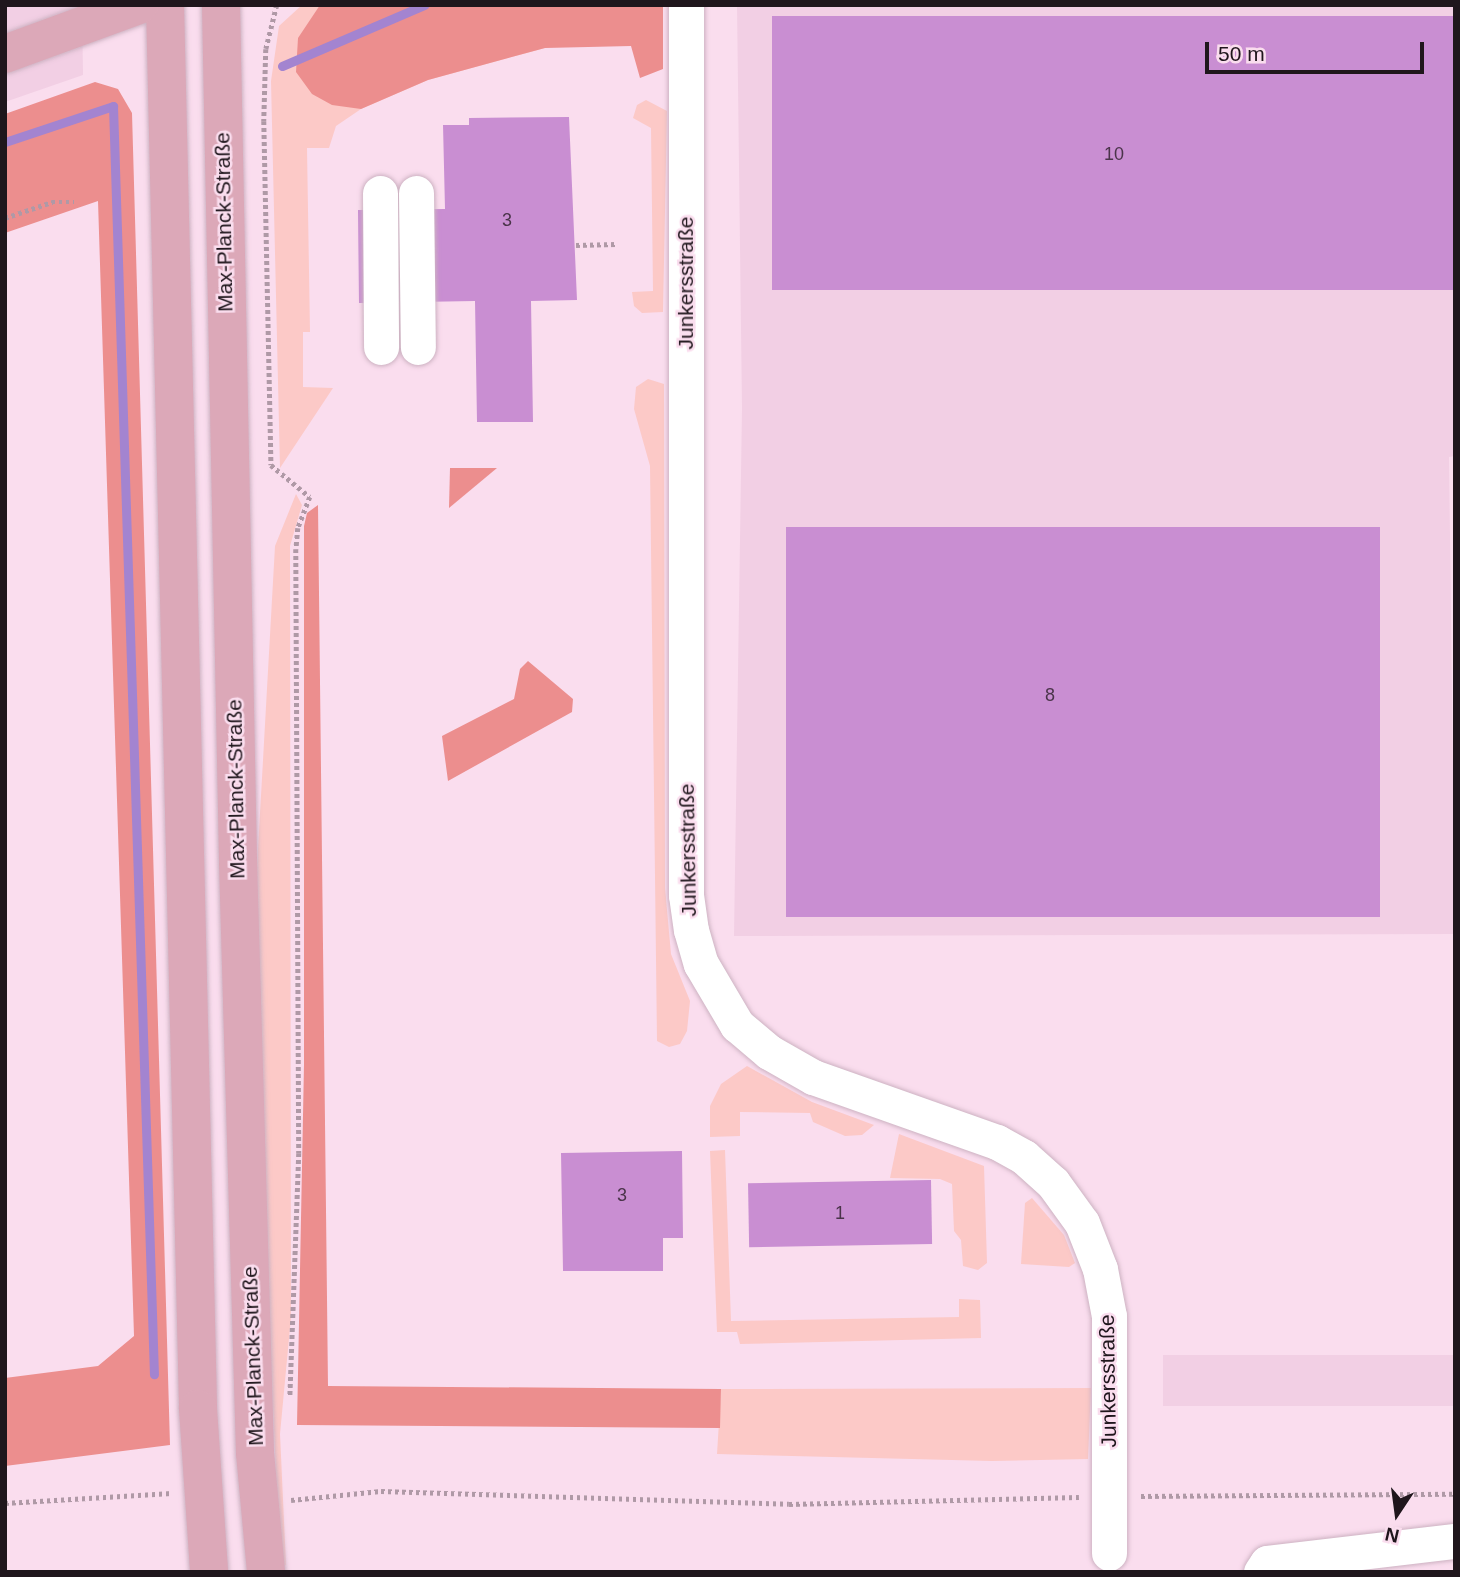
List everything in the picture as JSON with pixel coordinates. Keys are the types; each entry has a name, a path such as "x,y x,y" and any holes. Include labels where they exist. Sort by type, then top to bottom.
{"main road":[{"path":"5,54 71,19 139,5"},
{"path":"165,5 202,1491 209,1572"},
{"name":"Max-Planck-Straße","path":"220,5 238,876 255,1453 266,1572"}],"street":[{"name":"Junkersstraße","path":"685,5 686,895 691,930 701,964 731,1016 769,1052 813,1077 997,1142 1024,1157 1053,1183 1082,1223 1100,1269 1109,1316 1110,1553"},
{"path":"380,193 381,347"},
{"path":"416,193 418,347"},
{"path":"1261,1572 1267,1563 1455,1541"}],"path":[{"path":"277,5 266,48 264,121 271,465 310,497 298,528 296,549 299,1153 289,1409"},
{"path":"5,218 52,202 74,202"},
{"path":"576,245 616,244"},
{"path":"289,1487 290,1512"},
{"path":"5,1503 202,1491"},
{"path":"290,1500 381,1491 789,1504 1110,1496 1455,1494"}],"shaded area":[{"path":"5,5 82,5 83,75 5,102"},
{"path":"302,5 663,5 545,48 428,80 361,109 336,126 329,148 307,148 310,332 303,332 303,387 333,388 280,468 271,81 279,26"},
{"path":"320,5 663,5 663,69 640,78 631,46 545,48 428,80 361,109 332,105 312,94 296,72 298,38"},
{"path":"737,5 1455,5 1455,456 1449,457 1455,934 734,936 742,408"},
{"path":"95,82 118,89 132,113 170,1445 5,1466 5,1378 98,1366 134,1336 98,201 5,233 5,114"},
{"path":"646,100 667,111 663,312 642,313 634,306 632,292 653,291 651,128 633,118 637,105"},
{"path":"648,379 664,384 665,888 671,954 690,1001 687,1031 680,1044 669,1047 657,1041 650,466 634,409 636,387"},
{"path":"450,468 497,468 449,508"},
{"path":"296,494 302,505 290,546 291,1317 280,1434 286,1565 280,1566 262,1154 257,867 275,546"},
{"path":"318,505 328,1386 721,1389 720,1428 297,1425 304,1064 304,526 307,513"},
{"path":"528,661 573,699 572,712 448,781 442,736 514,699 520,669"},
{"path":"747,1066 812,1102 874,1125 862,1135 845,1136 813,1122 810,1113 740,1112 740,1136 710,1137 710,1106 721,1084"},
{"path":"899,1134 984,1166 987,1263 978,1270 963,1266 961,1240 954,1231 952,1184 940,1179 890,1178"},
{"path":"725,1150 731,1321 959,1317 959,1299 980,1300 981,1338 740,1344 737,1332 717,1332 710,1151"},
{"path":"1032,1198 1064,1235 1075,1263 1069,1267 1021,1264 1025,1203"},
{"path":"1163,1355 1455,1355 1455,1406 1163,1406"},
{"path":"1091,1388 1088,1459 992,1461 717,1454 721,1389"}],"building":[{"path":"772,16 1455,16 1455,290 772,290"},
{"path":"569,117 577,300 531,301 533,422 477,422 475,301 359,303 358,210 445,209 443,125 469,125 469,118"},
{"path":"786,527 1380,527 1380,917 786,917"},
{"path":"682,1151 683,1238 663,1238 663,1271 563,1271 561,1153"},
{"path":"931,1180 932,1244 749,1247 748,1183"}],"waterway":[{"path":"282,66 424,5"},
{"path":"5,142 113,106 154,1374"}]}
